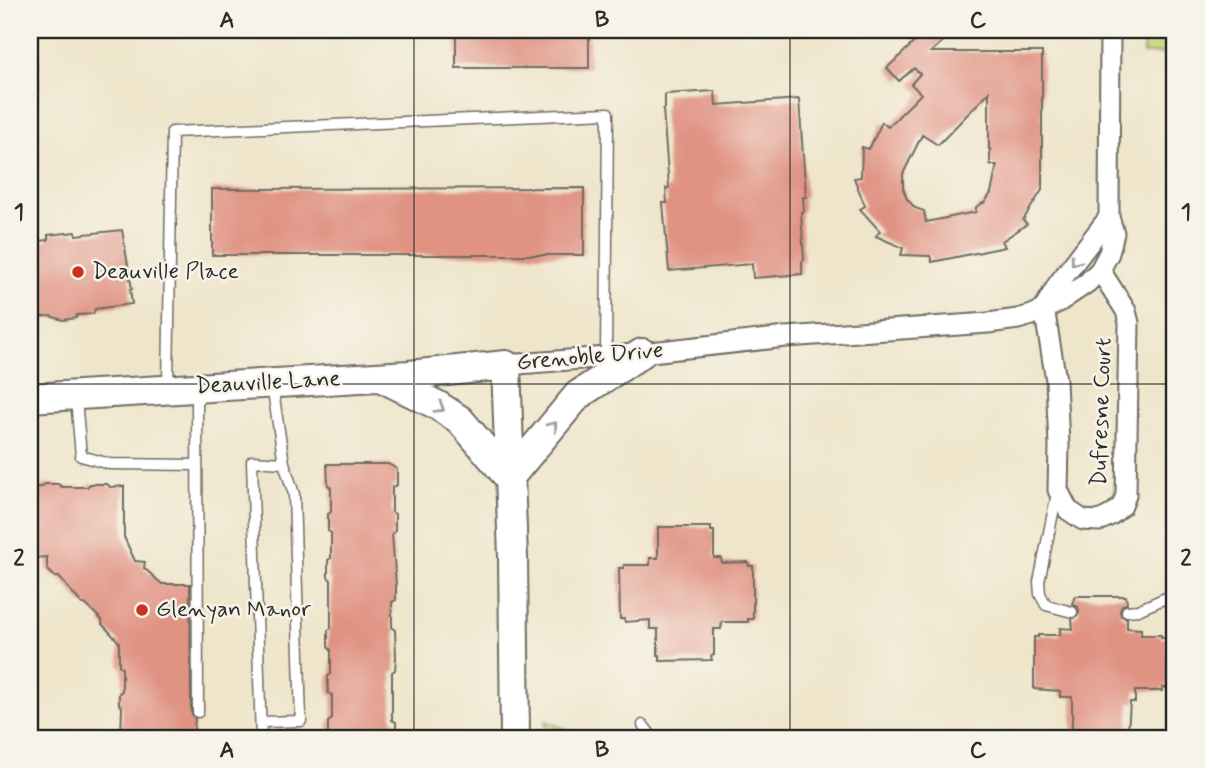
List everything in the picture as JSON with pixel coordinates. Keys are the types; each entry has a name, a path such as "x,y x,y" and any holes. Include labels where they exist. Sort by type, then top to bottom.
{"street":[{"name":"Grenoble Drive","path":"515,738 513,557 506,365 606,358 786,337 998,322 1018,319 1072,295 1100,270 1109,253 1114,233 1109,216 1110,31"},
{"path":"1044,308 1058,284 1109,216"},
{"name":"Dufresne Court","path":"1044,308 1056,380 1058,490 1064,505 1072,514 1090,521 1099,521 1116,513 1126,495 1129,323 1126,311 1100,270"},
{"path":"379,377 437,405 460,421 509,478 578,395 642,353"},
{"name":"Deauville Lane","path":"30,398 379,377 506,365"}],"lane":[{"path":"994,32 1110,31"},
{"path":"30,46 33,102"},
{"path":"168,388 172,132 608,113 606,358"},
{"path":"261,723 301,721 294,494 284,463 272,383"},
{"path":"197,386 198,712"},
{"path":"76,395 81,456 110,464 197,465"},
{"path":"261,738 252,461 284,463"},
{"path":"1058,490 1039,588 1046,605 1072,612"},
{"path":"1127,611 1138,610 1175,594"},
{"path":"643,725 653,738"}],"green space":[{"path":"1144,30 1175,30 1175,53 1143,54"},
{"path":"545,721 587,738 546,738"}],"building":[{"path":"456,30 589,30 589,68 456,68"},
{"path":"927,30 955,30 931,52 1042,52 1042,190 1023,220 1027,224 1002,241 1005,247 932,262 930,256 901,255 903,248 876,236 880,231 860,209 865,206 854,178 861,177 862,147 869,149 882,122 888,127 921,94 911,84 920,74 914,68 899,81 887,68","holes":["989,92 990,165 997,165 991,193 985,202 976,207 976,212 926,222 924,211 915,208 907,199 903,188 903,174 922,135 938,145"]},
{"path":"715,91 716,105 799,99 806,197 803,197 804,211 801,212 804,260 802,274 753,278 752,264 669,271 663,203 667,203 666,188 669,188 663,109 665,94"},
{"path":"584,188 584,255 212,255 212,189"},
{"name":"Deauville Place","path":"122,230 132,304 95,309 93,314 77,315 76,318 63,320 50,316 30,318 30,242 48,240 48,235"},
{"path":"327,464 388,464 397,469 397,485 392,487 396,600 392,602 392,628 395,630 396,658 395,670 392,672 392,720 396,722 396,738 328,738 328,722 332,719 332,695 328,693 328,676 331,674 328,630 331,628 331,580 328,577 328,560 331,558 331,533 328,531 328,514 331,512 331,488 328,485"},
{"name":"Glenyan Manor","path":"45,484 58,484 62,487 87,487 90,484 124,486 124,537 135,561 145,562 144,568 162,584 190,584 191,712 195,719 193,738 121,738 122,707 119,704 119,693 122,691 122,668 119,665 119,642 102,624 102,620 82,604 59,577 55,577 47,569 47,557 30,558 30,487 42,487"},
{"path":"658,527 711,527 711,531 714,531 714,558 721,558 722,563 748,562 749,566 753,566 753,619 748,619 748,622 722,622 721,629 714,629 712,660 660,661 658,629 650,629 650,620 625,622 620,619 619,568 624,568 624,565 650,565 650,558 658,558"},
{"path":"1075,596 1126,596 1127,604 1122,605 1120,611 1121,616 1127,618 1127,628 1141,629 1141,635 1161,635 1161,638 1167,638 1167,688 1162,688 1162,691 1135,691 1135,702 1130,702 1128,732 1072,731 1072,697 1060,697 1060,691 1034,689 1034,637 1060,635 1060,628 1073,629 1072,619 1079,613 1078,607 1072,604"}],"place":[{"name":"Deauville Place","path":"78,272"},
{"name":"Glenyan Manor","path":"142,610"}]}
